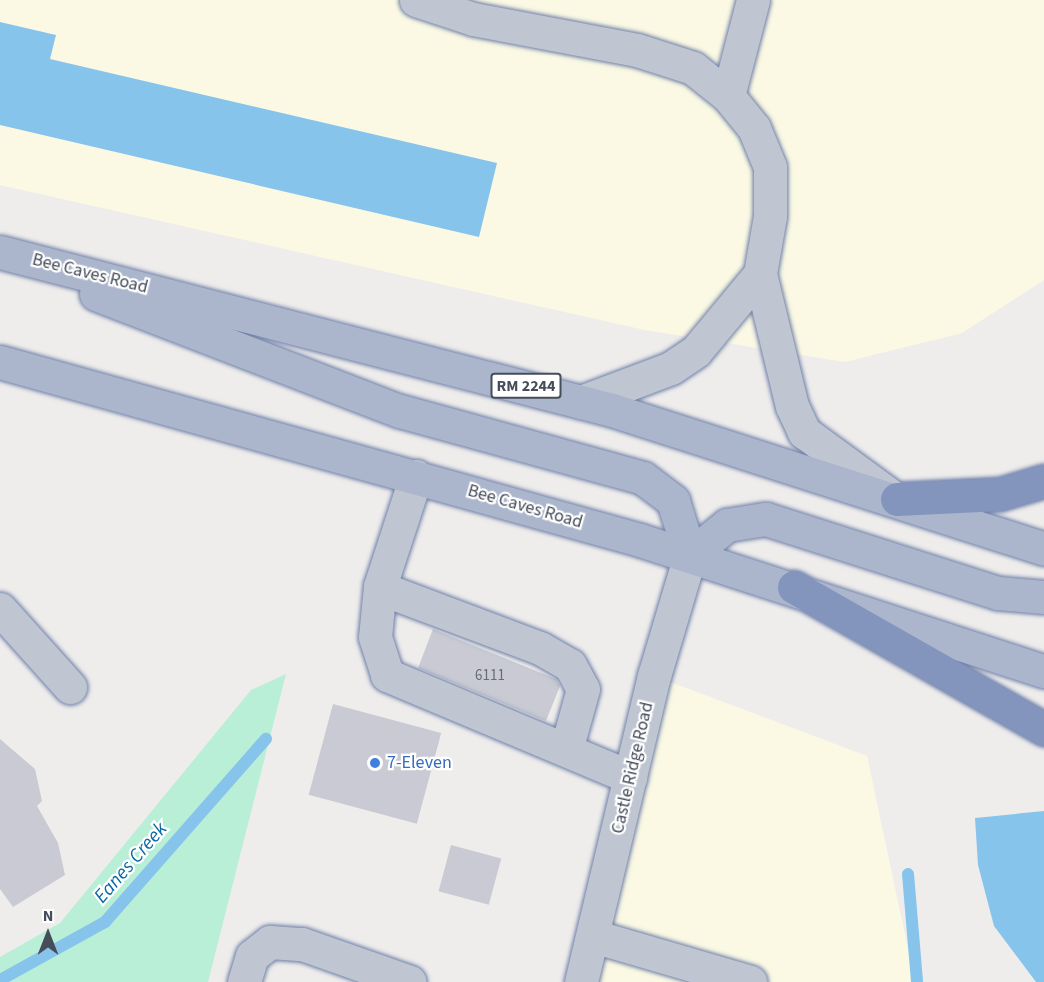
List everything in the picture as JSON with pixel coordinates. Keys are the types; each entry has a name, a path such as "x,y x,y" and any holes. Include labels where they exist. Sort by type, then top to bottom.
{"highway":[{"path":"897,499 1000,494 1044,481"},
{"path":"794,586 1044,729"}],"main road":[{"name":"Bee Caves Road","path":"0,254 581,402 897,499 1044,549"},
{"path":"0,254 390,407 643,477 673,501 690,555 727,525 766,519 998,593 1044,597"},
{"name":"Bee Caves Road","path":"0,362 416,476 690,555 794,586 1044,671"}],"street":[{"path":"416,0 473,19 637,50 693,68 728,96 754,128 770,167 770,216 760,274 778,366 804,432 897,499"},
{"path":"728,96 753,0"},
{"path":"581,402 671,368 696,351 760,274"},
{"path":"416,476 380,588 375,637 387,675 630,777"},
{"name":"Castle Ridge Road","path":"581,982 630,777 690,555"},
{"path":"380,588 540,648 570,665 583,689 566,750"},
{"path":"0,609 70,687"},
{"path":"593,936 750,982"},
{"path":"244,982 252,956 270,942 302,944 410,982"}],"shaded area":[{"path":"0,0 1044,0 1044,280 962,333 845,362 645,330 0,185"},
{"path":"654,676 867,756 915,982 581,982"}],"green space":[{"path":"286,674 208,982 0,982 0,957 60,923 251,690"}],"water":[{"path":"0,22 56,35 50,59 497,163 479,237 0,125"},
{"path":"1044,811 1044,982 1036,982 994,926 978,865 975,818"}],"building":[{"path":"433,629 556,679 560,686 546,721 418,668"},
{"name":"7-Eleven","path":"333,704 441,733 417,824 309,795"},
{"path":"0,739 35,769 42,801 37,806 58,843 65,875 13,907 0,889"},
{"path":"451,845 501,858 489,905 439,891"}],"waterway":[{"name":"Eanes Creek","path":"0,980 105,922 266,739"},
{"name":"Eanes Creek","path":"908,874 917,982"}],"place":[{"name":"7-Eleven","path":"375,763"}]}
